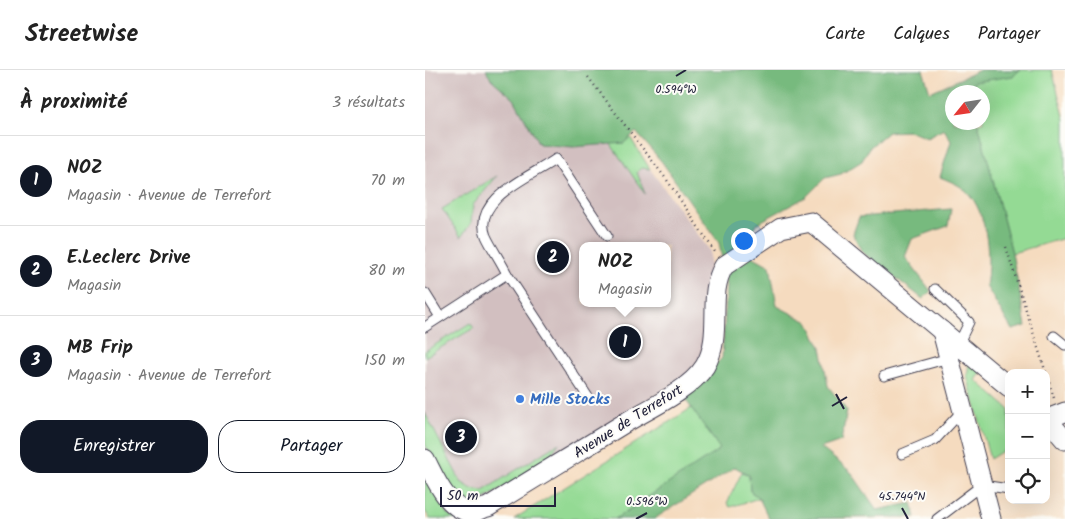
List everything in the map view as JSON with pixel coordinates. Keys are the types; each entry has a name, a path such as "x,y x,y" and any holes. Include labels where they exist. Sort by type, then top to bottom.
{"street":[{"path":"724,266 781,228 811,222 942,331 953,351 963,410 991,519"},
{"name":"Avenue de Terrefort","path":"425,458 444,493 457,506 472,512 488,507 687,385 704,367 713,349 716,286 718,276 724,266"},
{"path":"953,351 1005,384"},
{"path":"1054,416 1065,440"}],"lane":[{"path":"588,397 507,274 486,234 484,216 492,202 556,159 607,236"},
{"path":"425,327 507,274"},
{"path":"884,376 953,351 969,322 935,289"},
{"path":"425,293 440,317"},
{"path":"1054,336 1065,345"},
{"path":"902,454 935,440 963,410"},
{"path":"937,519 983,485 1005,488"}],"path":[{"path":"588,76 667,180 724,266"},
{"path":"1006,247 1045,369"},
{"path":"1050,394 1054,416"}],"shaded area":[{"path":"425,70 508,70 514,88 630,137 650,169 710,251 709,341 698,368 487,504 487,519 431,519 425,510"}],"green space":[{"path":"486,70 923,70 930,92 945,85 945,130 980,130 1012,253 1026,326 1012,330 986,286 987,247 982,219 977,206 970,195 961,187 940,177 951,141 944,129 927,138 909,131 888,132 869,148 862,161 841,174 825,178 806,197 758,223 745,243 752,256 770,266 777,306 808,322 821,347 828,386 847,411 841,441 821,448 851,472 877,510 912,503 916,517 769,519 759,498 750,491 749,475 735,467 654,519 615,519 720,449 683,396 722,358 727,286 719,243 662,162 636,132 624,143 573,147 539,144 514,99 491,79"},
{"path":"980,70 1020,70 1013,76 974,82 973,85 946,85"},
{"path":"1000,70 1052,70 1065,120 1065,238 1012,253 980,130 990,130 990,85 967,85 966,81"},
{"path":"630,137 650,169 641,168 637,172 645,194 610,143 624,143"},
{"path":"497,176 473,205 471,223 461,237 442,209"},
{"path":"951,209 948,226 912,239 905,257 931,291 923,299 862,252 853,234 859,217"},
{"path":"470,323 474,328 425,357 425,351"},
{"path":"969,363 982,372 976,380 1005,405 1005,450 990,459 967,376"},
{"path":"693,407 721,449 615,519 514,519"},
{"path":"425,413 461,482 472,489 483,491 559,443 549,457 559,456 472,506 459,499 447,485 425,444"},
{"path":"425,470 447,514 456,519 430,519 425,511"},
{"path":"742,472 749,475 750,491 759,498 730,507 727,503"}],"place":[{"name":"E.Leclerc Drive","path":"553,257"},
{"name":"NOZ","path":"625,342"},
{"name":"Mille Stocks","path":"520,399"},
{"name":"MB Frip","path":"461,437"}]}
